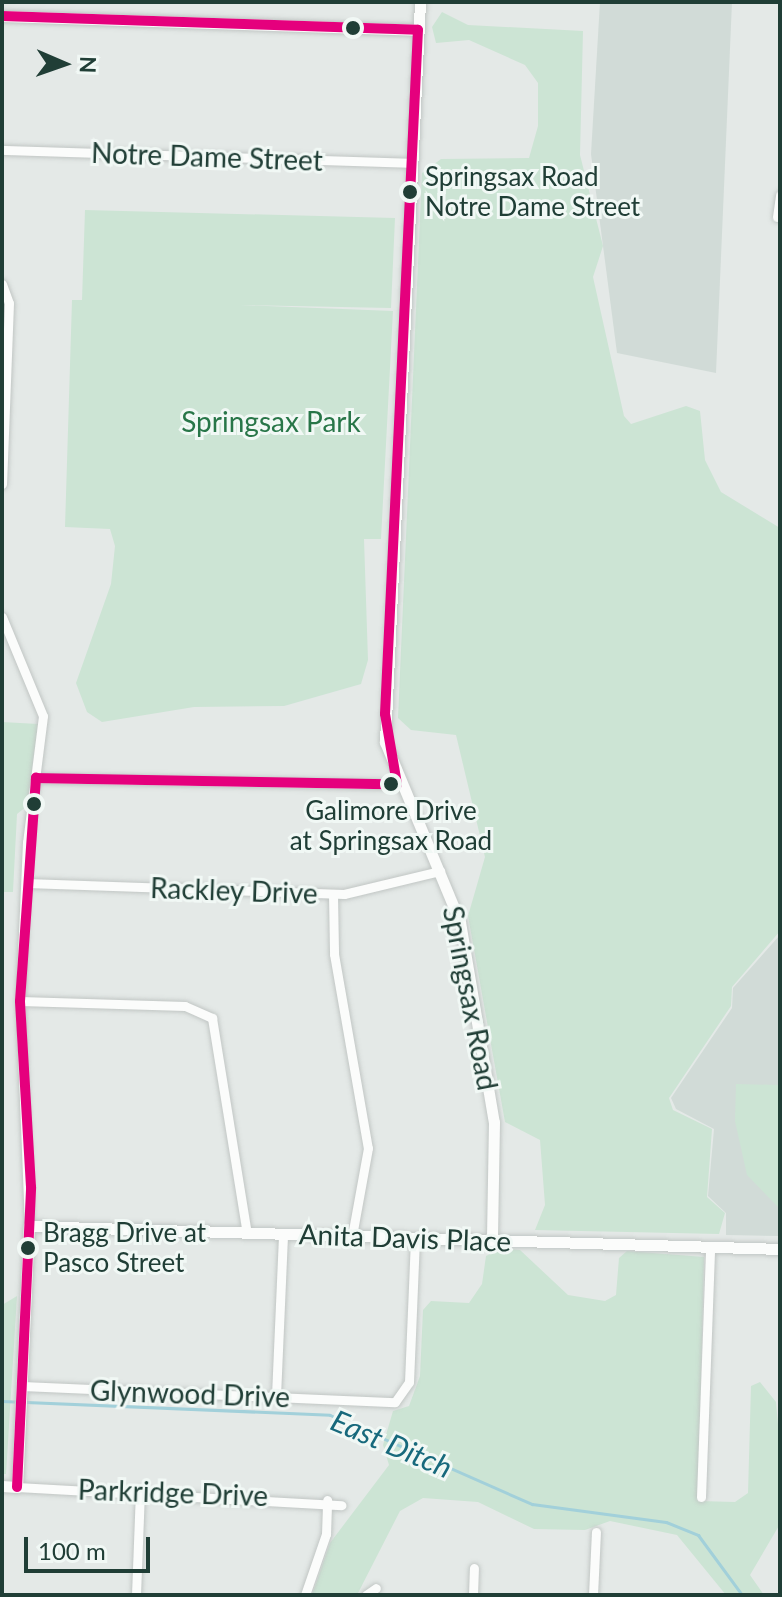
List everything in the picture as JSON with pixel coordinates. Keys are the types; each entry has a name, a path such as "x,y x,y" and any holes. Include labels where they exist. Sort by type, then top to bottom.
{"street":[{"name":"Springsax Road","path":"420,2 385,714 397,784 440,871 460,922 490,1082 492,1240"},
{"path":"2,16 418,30"},
{"name":"Notre Dame Street","path":"2,150 412,163"},
{"path":"777,217 780,195"},
{"path":"2,284 9,303 2,484"},
{"path":"2,620 43,716 26,883 20,1001 29,1226 17,1487"},
{"path":"36,778 397,784"},
{"name":"Rackley Drive","path":"26,883 333,894 440,871"},
{"path":"333,894 334,954 368,1148 352,1236"},
{"path":"20,1001 193,1007 212,1018 247,1233"},
{"name":"Anita Davis Place","path":"29,1226 780,1249"},
{"path":"276,1396 283,1234"},
{"name":"Glynwood Drive","path":"22,1390 276,1396 390,1403 404,1396 415,1238"},
{"path":"701,1497 710,1247"},
{"name":"Parkridge Drive","path":"2,1486 327,1500 342,1505"},
{"path":"136,1595 140,1490"},
{"path":"305,1595 326,1534 327,1500"},
{"path":"593,1595 596,1532"},
{"path":"473,1595 474,1568"},
{"path":"366,1595 376,1588"}],"shaded area":[{"path":"600,2 732,2 716,373 617,353 591,154"},
{"path":"780,935 780,1236 726,1235 726,1213 708,1196 714,1129 676,1109 671,1098 732,1008 733,988"}],"green space":[{"path":"442,12 468,25 583,31 580,155 603,246 593,277 624,416 631,424 686,406 700,411 705,460 721,492 780,528 780,931 732,987 731,1006 669,1098 673,1110 712,1129 707,1197 725,1213 719,1234 535,1230 545,1205 540,1140 505,1122 468,916 485,857 456,735 411,730 398,718 422,173 441,159 529,158 538,126 538,83 525,65 469,40 436,43 432,27"},
{"name":"Springsax Park","path":"85,210 395,218 391,308 240,305 393,311 381,539 364,539 368,660 361,684 284,706 194,707 102,722 87,712 76,683 111,584 115,546 110,529 65,527 72,300 82,300"},
{"path":"2,722 38,724 27,806 17,814 13,892 2,892"},
{"path":"736,1084 780,1085 780,1209 747,1175 735,1121"},
{"path":"502,1248 520,1250 568,1295 605,1301 616,1295 619,1258 627,1251 704,1257 698,1501 735,1502 748,1493 751,1386 760,1382 776,1402 780,1447 780,1524 750,1575 764,1595 726,1595 677,1535 610,1521 585,1530 534,1529 478,1502 423,1498 400,1511 357,1595 312,1595 330,1543 389,1465 383,1445 393,1411 409,1406 420,1376 423,1310 431,1301 469,1303 482,1284 486,1256"},
{"path":"17,1296 6,1474 2,1474 2,1305"}],"waterway":[{"name":"East Ditch","path":"2,1401 330,1415 532,1504 666,1522 698,1535 742,1595"}],"transit line":[{"path":"2,16 418,30"},
{"path":"397,784 385,714 418,30"},
{"path":"36,778 397,784"},
{"path":"17,1487 31,1187 20,1001 36,778"}],"place":[{"name":"Springsax Road Notre Dame Street","path":"410,192"},
{"name":"Galimore Drive at Springsax Road","path":"391,784"},
{"name":"Bragg Drive at Pasco Street","path":"28,1248"}]}
